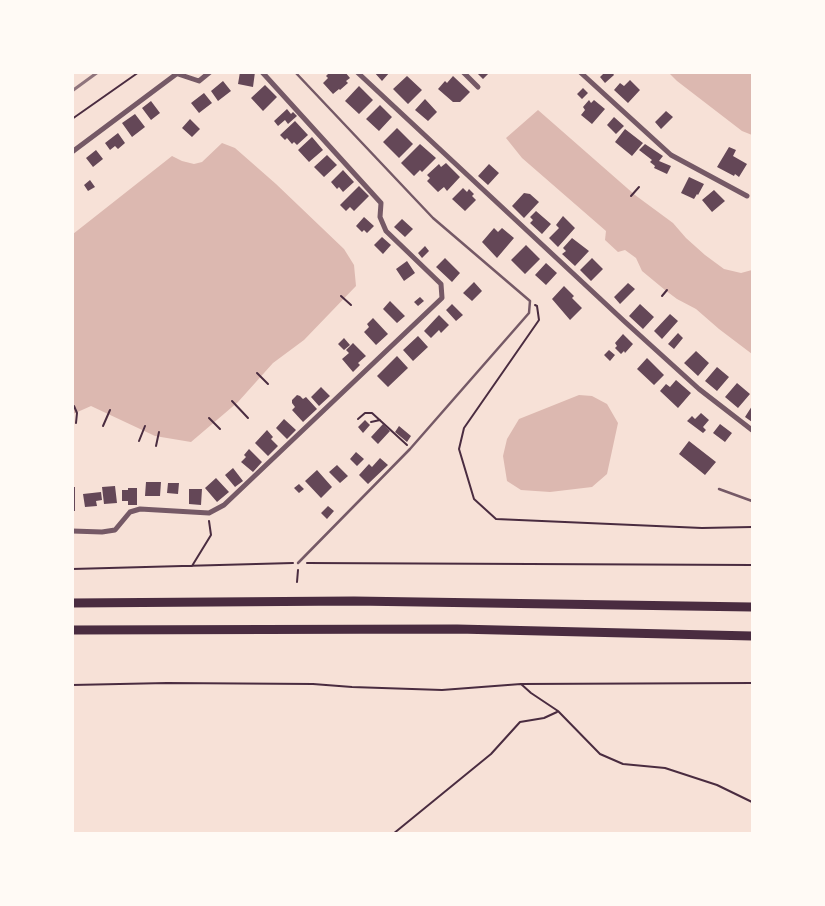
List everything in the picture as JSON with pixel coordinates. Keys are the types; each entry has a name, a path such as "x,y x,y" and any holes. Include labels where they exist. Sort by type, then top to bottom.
{"highway":[{"path":"72,603 354,601 752,607"},
{"path":"72,630 457,629 752,636"}],"street":[{"path":"72,152 179,73 199,81 210,72"},
{"path":"72,531 102,532 115,530 130,512 140,508 209,513 224,505 442,298 441,284 386,231 380,217 381,202 262,72"},
{"path":"357,72 644,340 699,389 752,430"},
{"path":"463,72 478,87"},
{"path":"580,72 671,155 747,196"}],"lane":[{"path":"295,72 433,218 530,302 529,313 410,449 298,563"},
{"path":"719,489 752,501"}],"path":[{"path":"72,119 139,72"},
{"path":"631,196 639,187"},
{"path":"662,296 667,290"},
{"path":"341,296 351,305"},
{"path":"530,302 537,306 539,320 464,428 459,449 474,499 496,519 702,528 752,527"},
{"path":"256,373 268,384"},
{"path":"232,401 248,418"},
{"path":"74,406 77,412 76,423"},
{"path":"103,426 110,410"},
{"path":"358,419 365,413 372,413 410,449"},
{"path":"209,418 220,429"},
{"path":"371,422 380,420"},
{"path":"138,441 145,426"},
{"path":"156,446 159,432"},
{"path":"192,566 210,535 209,513"},
{"path":"72,569 298,563 752,565"},
{"path":"297,582 298,563"},
{"path":"72,685 167,683 313,684 442,690 521,684 752,683"},
{"path":"521,684 558,711 600,754 623,764 664,768 717,785 752,802"},
{"path":"394,834 491,754 520,722 544,718 558,711"}],"shaded area":[{"path":"669,73 752,73 752,135 742,131"},
{"path":"538,110 635,195 673,223 705,255 724,269 741,273 752,270 752,354 696,309 677,299 642,271 636,258 625,250 618,252 605,240 606,231 522,158 506,138"},
{"path":"222,143 235,148 344,249 354,265 356,286 304,340 273,363 238,402 191,442 155,436 91,406 73,414 73,234 172,156 194,164 202,162"},
{"path":"579,395 592,396 607,404 618,423 607,474 592,487 550,492 521,490 507,481 503,456 507,439 519,419"}],"building":[{"path":"240,72 255,72 253,87 238,84"},
{"path":"330,72 345,72 350,78 346,81 348,83 333,94 323,83 328,78 326,76"},
{"path":"374,72 390,72 382,81"},
{"path":"476,72 490,72 483,79"},
{"path":"605,72 612,72 614,75 605,83 600,77"},
{"path":"407,76 422,90 408,104 393,89"},
{"path":"453,76 470,92 460,102 453,102 438,89"},
{"path":"630,80 640,90 628,103 614,90 620,83 624,86"},
{"path":"223,81 231,91 218,101 211,91"},
{"path":"265,85 277,97 263,111 251,98"},
{"path":"359,86 373,100 359,114 345,101"},
{"path":"583,88 588,93 582,99 577,94"},
{"path":"204,93 212,103 199,113 191,103"},
{"path":"425,99 437,112 428,121 415,110"},
{"path":"589,100 591,103 594,100 605,109 592,124 581,115 585,110 583,107"},
{"path":"151,101 160,113 151,120 142,108"},
{"path":"380,105 392,117 379,131 366,119"},
{"path":"287,109 291,114 293,112 297,116 288,124 285,120 278,126 274,121"},
{"path":"666,111 673,117 661,129 655,122"},
{"path":"135,114 145,127 132,137 122,123"},
{"path":"614,117 624,126 616,134 607,125"},
{"path":"190,119 200,129 192,137 182,128"},
{"path":"295,121 308,135 297,145 294,142 292,144 287,138 285,140 280,135"},
{"path":"397,128 413,144 399,158 383,142"},
{"path":"625,129 643,143 632,156 615,142"},
{"path":"118,133 125,143 118,149 115,146 110,150 105,143"},
{"path":"312,137 323,150 309,162 298,150"},
{"path":"420,144 436,158 422,172 420,170 414,176 401,163"},
{"path":"645,144 663,156 659,161 671,166 667,174 654,168 655,166 650,162 652,160 639,150"},
{"path":"729,147 736,150 733,156 747,164 739,177 717,167"},
{"path":"96,150 103,159 93,167 86,158"},
{"path":"327,155 337,165 324,177 314,167"},
{"path":"446,163 460,177 447,191 444,187 438,192 427,181 430,178 427,175 439,164 441,167"},
{"path":"489,164 499,173 488,185 478,176"},
{"path":"343,170 354,182 343,192 339,187 337,189 331,182"},
{"path":"689,177 704,184 694,199 681,193"},
{"path":"90,180 95,187 88,191 84,185"},
{"path":"359,186 369,196 354,211 350,207 346,211 340,205"},
{"path":"463,188 467,192 469,189 474,194 472,196 476,200 465,211 452,199"},
{"path":"714,190 725,201 712,212 702,200"},
{"path":"524,193 530,194 539,202 524,218 512,206"},
{"path":"536,211 551,224 542,234 530,223 533,220 530,217"},
{"path":"563,216 575,228 558,247 549,238 559,228 556,225"},
{"path":"364,217 374,226 367,233 364,230 362,232 356,226"},
{"path":"402,219 413,229 405,237 394,227"},
{"path":"494,228 498,232 502,228 514,238 497,258 482,242"},
{"path":"382,237 391,245 383,254 374,245"},
{"path":"572,238 589,251 575,266 562,254 566,251 563,248"},
{"path":"526,245 540,259 525,274 511,260"},
{"path":"425,246 429,251 422,258 418,253"},
{"path":"445,258 460,273 452,282 436,267"},
{"path":"592,258 603,269 591,281 580,270"},
{"path":"407,261 415,273 404,281 396,269"},
{"path":"546,263 557,273 546,285 535,275"},
{"path":"474,282 482,291 472,301 463,293"},
{"path":"628,283 635,289 620,304 614,297"},
{"path":"564,286 582,308 570,320 552,299"},
{"path":"420,297 424,301 418,306 414,302"},
{"path":"390,301 405,316 397,323 383,309"},
{"path":"452,304 463,315 456,321 446,310"},
{"path":"640,304 654,317 643,329 629,316"},
{"path":"670,314 678,321 662,339 654,331"},
{"path":"439,315 449,325 441,333 439,330 431,338 424,331"},
{"path":"373,318 388,334 376,345 364,332 369,327 367,324"},
{"path":"678,333 683,338 674,349 668,344"},
{"path":"623,334 633,344 625,353 624,351 621,354 615,348 617,346 615,343"},
{"path":"418,336 428,347 413,361 403,350"},
{"path":"344,338 350,345 344,350 338,344"},
{"path":"353,343 366,356 358,363 360,365 353,372 342,359 349,353 346,350"},
{"path":"609,350 615,355 610,361 604,355"},
{"path":"696,351 709,363 698,376 684,363"},
{"path":"397,356 408,368 388,387 377,376"},
{"path":"647,358 664,375 654,385 637,369"},
{"path":"717,367 729,377 717,391 705,381"},
{"path":"676,380 691,393 678,408 660,391 666,384 670,387"},
{"path":"737,383 750,394 738,408 725,397"},
{"path":"321,387 330,396 319,406 311,397"},
{"path":"297,395 303,399 306,397 317,409 303,422 292,410 295,407 292,400"},
{"path":"752,406 752,422 745,417"},
{"path":"701,413 709,420 703,427 706,430 703,433 687,421 692,416 695,419"},
{"path":"284,419 296,430 287,439 276,428"},
{"path":"365,420 370,425 363,433 358,427"},
{"path":"383,424 390,431 378,444 371,437"},
{"path":"720,424 732,433 725,442 713,433"},
{"path":"399,426 411,436 407,442 395,432"},
{"path":"267,430 273,437 271,439 278,446 268,456 255,443"},
{"path":"689,441 716,462 705,475 679,454"},
{"path":"249,449 262,462 253,472 241,462 246,457 244,455"},
{"path":"356,452 364,459 357,466 350,459"},
{"path":"380,458 388,465 368,484 359,475 369,464 372,467"},
{"path":"337,465 348,476 340,483 329,472"},
{"path":"233,468 243,481 235,487 225,475"},
{"path":"317,470 332,487 321,498 305,481"},
{"path":"216,478 229,492 217,502 205,488"},
{"path":"146,482 161,482 160,496 145,496"},
{"path":"168,483 179,483 178,494 167,493"},
{"path":"299,484 304,489 299,493 294,488"},
{"path":"115,486 117,503 104,504 102,487"},
{"path":"72,487 75,487 75,511 72,511"},
{"path":"128,488 137,488 137,505 128,505 128,501 122,501 122,490 128,490"},
{"path":"189,489 202,489 201,505 189,504"},
{"path":"101,492 102,500 96,501 97,506 85,507 83,494"},
{"path":"328,506 334,511 327,519 321,513"}],"railway":[{"path":"72,91 98,72"}]}
